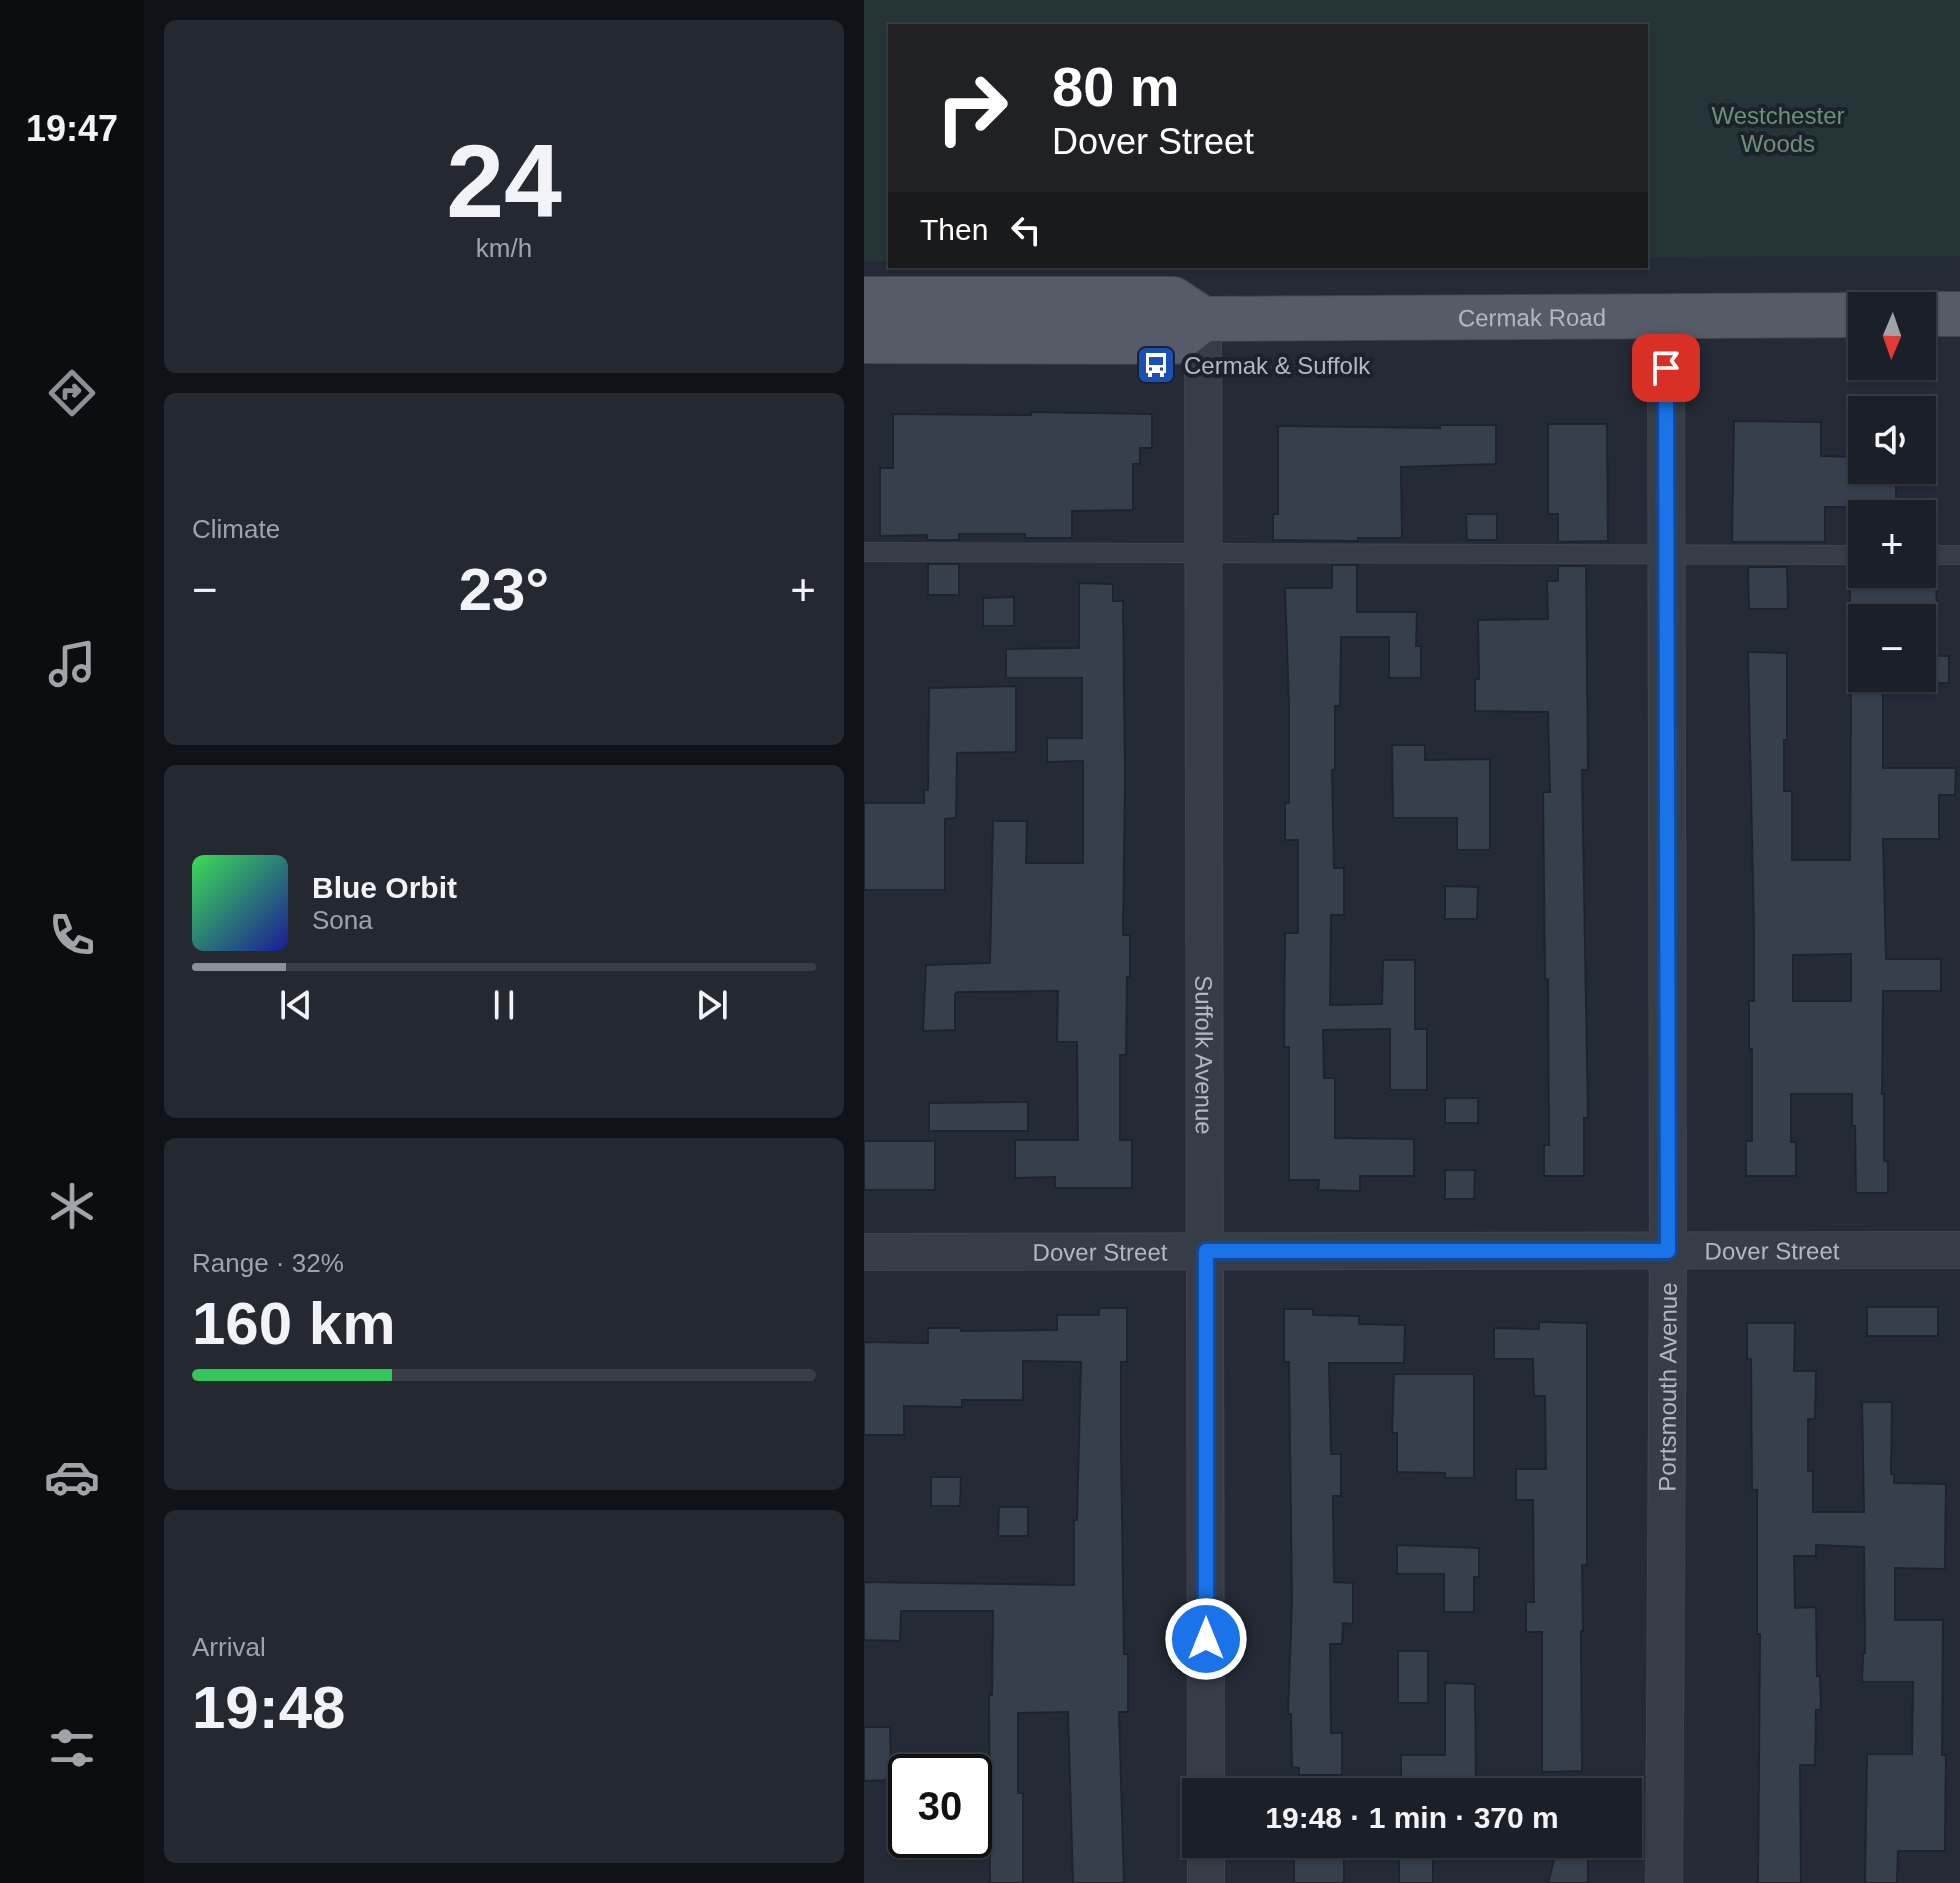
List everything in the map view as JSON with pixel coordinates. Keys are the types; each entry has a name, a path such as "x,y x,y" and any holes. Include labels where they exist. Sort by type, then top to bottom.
{"main road":[{"path":"864,299 1173,299 1203,319 1174,342 864,341"},
{"path":"1936,314 1960,314"},
{"name":"Cermak Road","path":"1203,319 1848,315"}],"street":[{"name":"Portsmouth Avenue","path":"1664,1883 1668,1251 1666,316"},
{"name":"Suffolk Avenue","path":"1203,319 1206,1778"},
{"name":"Dover Street","path":"864,1252 1960,1250"},
{"path":"1206,1858 1206,1883"}],"lane":[{"path":"864,552 1848,555"},
{"path":"1936,555 1960,555"}],"green space":[{"name":"Westchester Woods","path":"864,0 1960,0 1960,256 1648,257 1648,24 888,24 888,261 864,261"}],"building":[{"path":"1031,412 1152,414 1152,448 1140,448 1140,464 1133,464 1133,510 1072,511 1072,538 959,534 959,540 927,540 927,535 880,536 880,468 893,468 893,414 1031,415"},
{"path":"1734,421 1821,422 1821,456 1848,457 1848,484 1896,484 1896,500 1848,500 1848,507 1825,507 1825,542 1732,542"},
{"path":"1548,424 1607,424 1608,541 1558,542 1558,514 1548,514"},
{"path":"1440,425 1496,425 1496,464 1401,467 1402,538 1273,540 1273,514 1278,514 1278,426 1440,428"},
{"path":"1466,514 1497,514 1497,540 1467,540"},
{"path":"928,564 959,564 959,595 928,595"},
{"path":"1332,565 1357,565 1357,612 1417,612 1416,646 1421,646 1421,678 1389,678 1389,637 1341,637 1340,706 1335,706 1335,770 1332,770 1334,868 1344,868 1344,915 1331,915 1330,1005 1382,1004 1383,960 1415,960 1415,1029 1427,1029 1427,1090 1390,1090 1390,1029 1323,1030 1324,1078 1335,1078 1335,1138 1414,1139 1414,1176 1360,1176 1360,1191 1318,1190 1319,1180 1289,1180 1289,1047 1284,1047 1285,933 1298,933 1298,840 1285,840 1285,803 1289,803 1289,706 1285,588 1332,588"},
{"path":"1558,566 1586,566 1588,770 1582,770 1588,1118 1584,1118 1584,1176 1544,1176 1544,1145 1549,1145 1543,792 1550,792 1548,712 1475,711 1475,679 1479,679 1478,620 1548,619 1547,581 1558,581"},
{"path":"1748,567 1787,567 1788,609 1749,609"},
{"path":"1936,576 1937,610 1936,604 1850,604 1850,588 1936,588"},
{"path":"1079,583 1113,584 1113,601 1123,601 1123,935 1130,935 1130,977 1127,977 1126,1055 1120,1055 1120,1140 1132,1140 1132,1188 1055,1188 1055,1177 1015,1178 1015,1140 1078,1140 1077,1042 1057,1042 1058,991 958,992 955,994 955,1030 923,1031 926,965 990,963 993,821 1027,821 1026,863 1083,863 1083,761 1047,762 1047,738 1082,738 1082,678 1006,678 1006,649 1079,648"},
{"path":"1014,597 1014,626 983,626 983,598"},
{"path":"1748,652 1787,653 1784,791 1792,791 1792,860 1850,860 1851,692 1883,692 1883,768 1956,768 1955,795 1939,795 1939,839 1883,839 1886,959 1941,959 1941,991 1883,991 1882,1094 1888,1193 1856,1193 1852,1094 1791,1094 1791,1142 1796,1142 1796,1176 1746,1176 1746,1141 1752,1141 1749,1001 1754,1001","holes":["1851,954 1851,1001 1793,1001 1793,955"]},
{"path":"1936,656 1949,656 1949,683 1936,683"},
{"path":"1016,686 1016,752 957,753 956,818 945,819 945,890 864,890 864,803 924,803 924,790 928,790 929,688"},
{"path":"1392,745 1425,745 1425,760 1490,759 1490,850 1457,850 1457,818 1393,818"},
{"path":"1445,886 1478,887 1477,919 1445,919"},
{"path":"1445,1098 1478,1098 1478,1123 1445,1123"},
{"path":"1028,1102 1028,1131 929,1131 929,1103"},
{"path":"864,1141 935,1141 935,1190 864,1190"},
{"path":"1445,1170 1475,1170 1474,1199 1445,1199"},
{"path":"1867,1307 1938,1307 1938,1336 1867,1336"},
{"path":"1099,1308 1127,1308 1127,1362 1121,1362 1121,1445 1124,1654 1128,1654 1128,1712 1119,1712 1124,1883 1073,1883 1068,1712 1018,1713 1018,1793 1023,1793 1023,1883 990,1883 992,1754 989,1754 989,1695 992,1695 993,1611 901,1611 900,1641 864,1640 864,1582 1074,1585 1081,1362 1023,1361 1023,1400 962,1400 962,1407 904,1406 904,1435 864,1435 864,1342 928,1343 928,1328 961,1328 961,1331 1057,1330 1057,1315 1099,1315"},
{"path":"1284,1309 1313,1309 1313,1315 1359,1316 1359,1324 1405,1325 1404,1363 1329,1363 1331,1454 1341,1454 1341,1496 1333,1496 1334,1582 1353,1583 1353,1624 1343,1623 1342,1644 1330,1644 1331,1733 1342,1733 1342,1775 1299,1775 1299,1768 1292,1767 1291,1714 1288,1714 1292,1602 1289,1362 1284,1362"},
{"path":"1539,1322 1587,1323 1587,1565 1582,1565 1582,1771 1542,1772 1542,1632 1526,1632 1526,1602 1534,1602 1533,1500 1516,1500 1516,1469 1546,1469 1545,1396 1534,1396 1533,1359 1494,1359 1494,1328 1539,1329"},
{"path":"1747,1323 1795,1323 1794,1371 1816,1371 1815,1419 1808,1419 1808,1471 1813,1471 1813,1512 1864,1512 1862,1402 1892,1402 1891,1474 1894,1474 1894,1483 1946,1484 1945,1569 1895,1568 1895,1620 1943,1620 1945,1851 1898,1851 1897,1883 1865,1883 1867,1754 1912,1754 1913,1682 1862,1682 1865,1653 1864,1547 1816,1545 1816,1556 1794,1556 1795,1608 1816,1607 1821,1710 1816,1710 1815,1765 1800,1765 1801,1883 1758,1883 1760,1634 1757,1634 1757,1490 1752,1490 1751,1359 1747,1359"},
{"path":"1394,1374 1474,1374 1474,1478 1445,1478 1445,1473 1397,1472 1397,1433 1392,1433"},
{"path":"931,1477 961,1477 960,1506 931,1506"},
{"path":"999,1507 1028,1507 1028,1536 998,1536"},
{"path":"1397,1545 1479,1548 1479,1577 1474,1577 1474,1612 1444,1612 1444,1574 1397,1574"},
{"path":"1398,1651 1428,1651 1428,1703 1398,1703"},
{"path":"1445,1683 1475,1684 1476,1778 1401,1778 1401,1755 1445,1755"},
{"path":"864,1727 890,1727 888,1780 864,1781"},
{"path":"1294,1858 1344,1858 1344,1883 1294,1883"},
{"path":"1433,1858 1433,1883 1399,1883 1399,1859"},
{"path":"1588,1858 1588,1883 1548,1883 1554,1860"}],"place":[{"name":"Cermak & Suffolk","path":"1156,365"}],"route":[{"path":"1206,1639 1206,1251 1668,1251 1666,368"}]}
